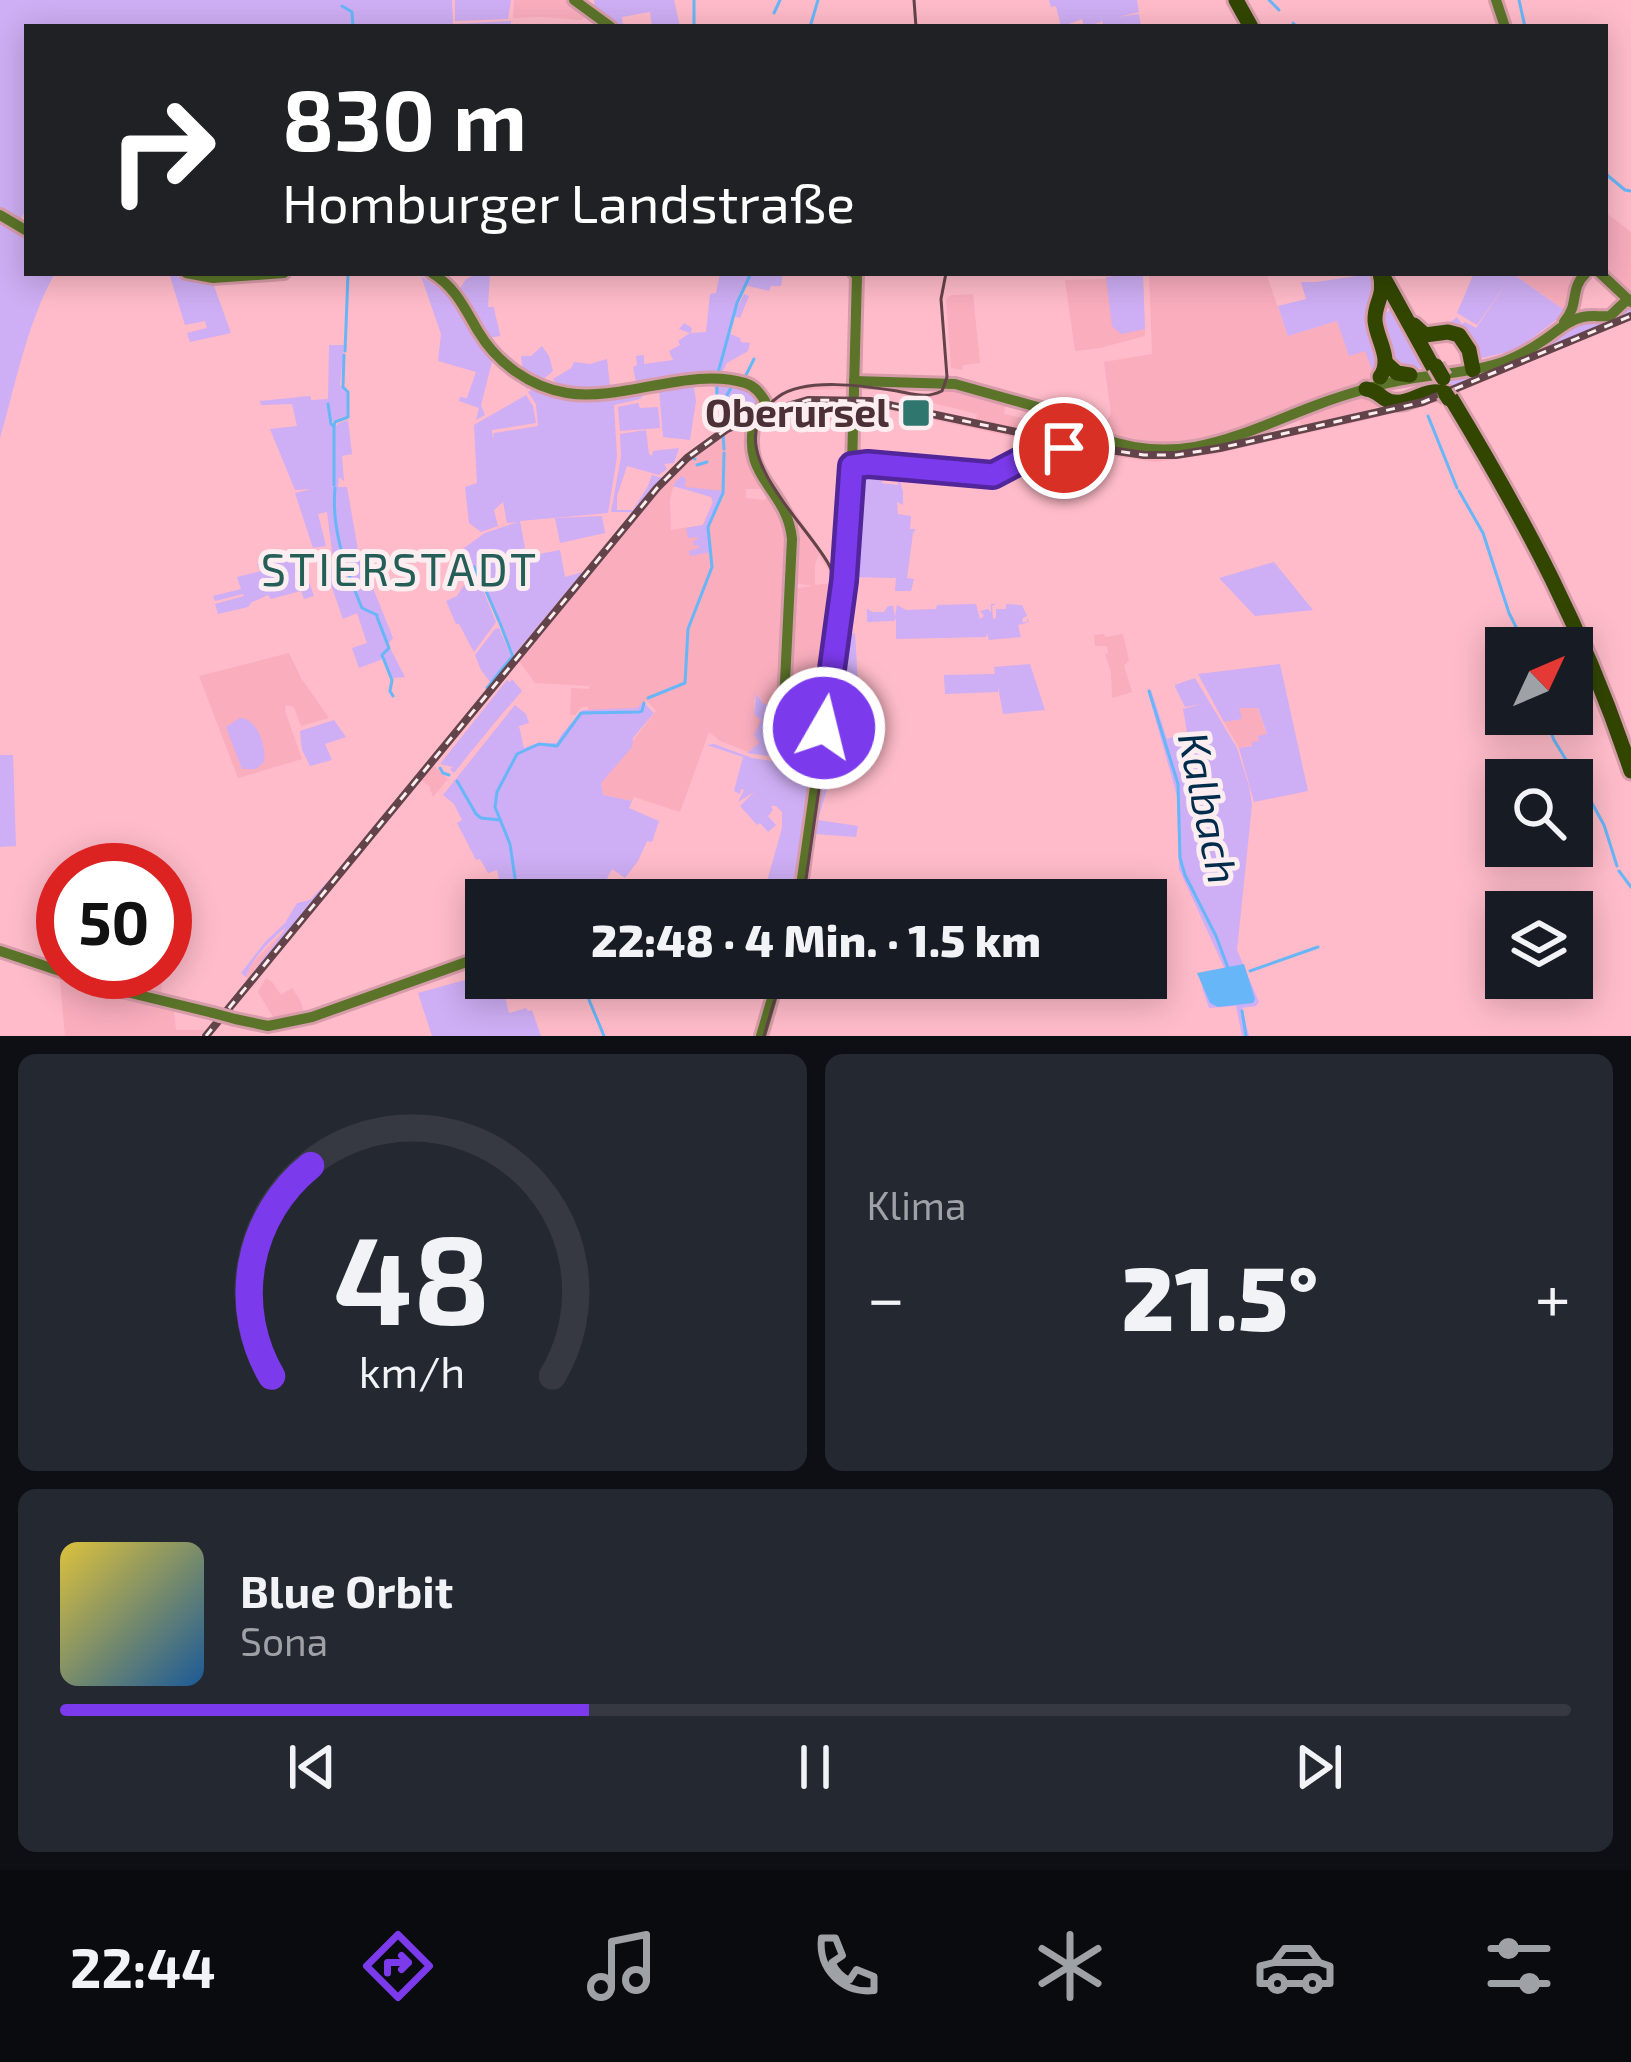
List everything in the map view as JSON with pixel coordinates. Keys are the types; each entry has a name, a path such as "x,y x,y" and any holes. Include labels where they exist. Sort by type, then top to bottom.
{"highway":[{"path":"1382,276 1376,313 1378,391 1391,402 1402,401 1441,382"},
{"path":"1384,276 1508,491 1579,627"},
{"path":"1376,324 1378,315 1389,309 1425,335 1456,334 1469,361 1495,360"},
{"path":"1444,333 1434,345 1441,382 1524,514 1579,627"},
{"path":"1378,379 1410,375"},
{"path":"1553,577 1600,672"},
{"path":"1593,656 1631,759"},
{"path":"1593,659 1631,771"}],"main road":[{"path":"574,0 606,24"},
{"path":"202,276 241,276"},
{"path":"436,276 449,286 494,353 516,373 538,384 588,395 683,382 738,382 752,386 765,399 753,424 750,449 791,528 786,758 795,772 817,775"},
{"path":"802,879 844,581 852,466 855,276"},
{"path":"854,386 955,384 1054,414 1090,435 1151,448 1186,449 1229,440 1378,379 1469,361 1506,361 1568,321 1577,283 1583,276"},
{"path":"1495,360 1530,346 1568,321 1610,316 1627,298 1603,276"},
{"path":"1378,379 1469,361"},
{"path":"852,466 989,475 1025,456 1090,435"},
{"path":"0,951 36,963"},
{"path":"160,999 268,1026 312,1017 465,962"},
{"path":"760,1036 771,999"}],"shaded area":[{"path":"0,0 452,0 453,24 24,24 24,213 19,222 0,210"},
{"path":"455,0 511,0 508,19 455,21"},
{"path":"514,0 568,0 585,18 513,18"},
{"path":"594,0 674,0 679,24 652,24 650,12 622,17 623,24 612,24 595,12"},
{"path":"1049,0 1137,0 1139,12 1119,17 1139,14 1141,24 1103,24 1101,19 1083,24 1082,19 1060,24 1056,6 1051,7"},
{"path":"1608,214 1631,232 1631,298 1608,276"},
{"path":"0,217 24,230 24,276 53,276 30,333 0,438"},
{"path":"170,276 213,283 231,333 190,342 187,333 207,328 205,321 185,325"},
{"path":"421,276 451,296 424,276 451,291 492,354 532,383 527,389 523,384 530,383 496,362 457,306 492,362 481,405 485,415 476,420 479,408 459,401 467,398 476,372 438,361 441,334"},
{"path":"490,276 488,307 494,307 500,336 489,338 523,371 501,354 492,343 475,319 459,290 466,279"},
{"path":"719,276 783,276 781,286 771,286 769,291 744,285 734,314 744,294 749,296 740,318 733,316 728,333 750,343 748,351 727,363 719,378 637,386 636,356 644,355 644,364 673,360 669,351 690,333 679,329 684,323 692,328 691,333 706,332 710,294 716,293"},
{"path":"1143,276 1145,336 1075,351 1065,280"},
{"path":"1143,276 1145,329 1121,334 1112,326 1106,277"},
{"path":"1149,276 1267,276 1288,336 1337,321 1349,356 1365,350 1375,377 1212,439 1163,445 1107,432 1102,427 1111,414 1104,362 1152,354"},
{"path":"1377,276 1383,359 1375,377 1365,351 1349,356 1337,321 1288,336 1278,306 1306,299 1301,282"},
{"path":"1390,276 1425,330 1419,328"},
{"path":"1473,276 1516,276 1567,312 1516,350 1478,359 1467,342 1426,330 1442,329 1457,317 1476,328 1510,278 1477,325 1457,313"},
{"path":"1516,276 1581,276 1567,312"},
{"path":"973,294 980,363 963,365 962,370 951,368 946,299"},
{"path":"1626,305 1631,315 1453,389 1445,375 1490,368 1573,324"},
{"path":"1395,311 1428,367 1392,366 1379,318"},
{"path":"329,345 344,345 340,385 348,394 347,415 331,422 335,427 348,420 352,454 342,456 344,481 339,477 338,487 347,487 362,573 367,573 393,638 388,644 405,677 393,678 383,659 359,668 352,648 367,643 357,613 343,619 325,568 336,564 344,584 352,582 347,569 333,559 327,512 318,514 326,546 313,548 295,493 312,489 295,490 270,429 297,426 292,404 261,405 260,401 328,399"},
{"path":"542,346 553,371 541,381 523,371 521,356 531,356"},
{"path":"607,359 610,386 577,388 556,384 553,379 574,362"},
{"path":"741,383 761,400 754,415 721,430 714,427 721,411 714,384"},
{"path":"690,385 669,389 694,387 690,440 663,437 659,389 614,405 617,457 608,513 520,521 524,557 560,550 565,577 583,572 514,655 478,578 496,622 474,652 446,601 457,596 473,571 464,548 485,533 518,522 507,523 503,502 494,510 498,526 481,532 469,523 465,487 477,483 474,425 526,395 536,423 492,430 493,440 494,433 538,426 536,404 528,392 536,387 558,392 635,391 637,396 638,391"},
{"path":"805,385 852,385 852,389 796,390 769,409 804,400 859,398 975,423 977,414 902,395 902,390 930,395 943,387 1006,401 1004,414 1026,419 1030,408 1041,413 1038,423 1064,428 1063,437 1132,452 1219,446 1302,429 1299,417 1371,396 1376,397 1378,407 1332,421 1378,412 1380,417 1155,462 1077,451 852,402 851,430 794,429 794,406 765,415 758,442 762,465 837,579 819,555 815,585 835,583 839,598 814,772 792,768 786,706 764,704 757,694 754,713 761,720 760,743 748,752 709,732 680,812 634,797 632,801 603,795 601,782 656,711 646,700 638,708 588,711 582,707 570,715 571,688 589,686 535,683 516,657 676,466 698,446 746,418 750,459 764,486 746,489 746,498 764,500 770,495 787,526 790,589 813,586 794,583 794,523 756,459 755,428 767,407 781,393","holes":["673,487 684,487 713,502 703,525 671,530"]},
{"path":"638,403 640,408 658,407 660,428 620,431 618,407"},
{"path":"646,430 652,456 653,451 679,448 674,463 664,464 667,469 659,475 627,466 617,510 633,510 652,475 662,478 677,465 625,524 631,512 611,512 621,457 620,434"},
{"path":"897,468 903,492 903,505 897,502 898,514 911,516 910,529 916,529 907,578 914,579 911,591 895,591 896,578 848,577 853,469 882,473 882,483 898,485"},
{"path":"681,476 686,479 685,487 724,491 709,527 711,552 690,556 689,551 699,548 693,541 697,537 688,538 686,528 703,525 713,502 711,497 673,486"},
{"path":"602,516 605,533 560,543 555,518"},
{"path":"294,555 296,563 302,562 314,596 304,599 301,591 271,599 268,595 248,607 218,614 215,604 244,596 215,601 213,596 241,589 237,577 286,565 259,569 257,564"},
{"path":"1274,562 1313,610 1255,616 1219,578"},
{"path":"976,604 980,619 984,616 980,611 991,612 991,604 996,604 993,619 996,609 1006,609 1006,604 1022,605 1027,616 1022,622 1027,618 1029,622 1018,625 1021,637 989,640 987,633 986,637 896,639 896,618 867,622 867,609 884,612 893,606 895,617 897,605 906,610"},
{"path":"499,628 512,658 491,683 475,655"},
{"path":"847,631 855,633 858,683 818,820 858,826 856,837 815,834"},
{"path":"1123,634 1129,660 1124,666 1132,692 1112,698 1107,646 1095,646 1094,635"},
{"path":"289,653 329,718 301,726 294,707 286,705 302,759 238,778 199,676"},
{"path":"1030,664 1045,710 1003,714 998,687 998,692 945,694 944,675 995,674 994,667"},
{"path":"1280,664 1308,791 1254,802 1239,748 1252,746 1258,736 1267,734 1258,708 1239,708 1242,719 1224,722 1198,674"},
{"path":"1195,678 1237,748 1252,805 1237,950 1259,1002 1242,1008 1249,1036 1242,1036 1236,1006 1209,1008 1202,987 1228,976 1179,869 1177,796 1148,692 1151,690 1167,739 1187,732 1183,709 1202,704 1185,707 1175,687"},
{"path":"512,679 522,691 454,773 453,767 440,764 507,680"},
{"path":"756,694 764,704 782,705 782,751 777,757 747,753 759,743 754,735 761,720 754,714"},
{"path":"643,702 654,713 601,783 603,795 632,801 629,808 659,821 652,842 647,841 625,878 612,869 607,879 499,879 497,870 488,873 457,823 462,820 454,804 443,795 515,705 529,723 519,726 524,748 557,743 583,710 637,708"},
{"path":"1257,707 1267,735 1239,748 1224,722 1242,719 1238,708"},
{"path":"240,718 252,723 262,741 264,762 256,769 242,769 226,727"},
{"path":"334,720 346,737 325,744 332,760 310,766 300,731"},
{"path":"707,745 779,762 793,778 813,780 799,879 768,879 782,812 771,806 768,816 776,825 768,832 757,825 740,806 754,792 738,802 744,790 734,791 743,757"},
{"path":"0,755 13,755 16,846 0,847"},
{"path":"431,763 448,779 433,797 421,780 247,993 243,989 250,981 246,977 250,965 288,926 250,979"},
{"path":"334,875 250,981 286,927 257,957 246,977 241,973 265,942 297,903 310,900"},
{"path":"266,978 281,995 292,988 305,1016 275,1020 258,992"},
{"path":"465,980 465,999 506,999 509,1013 532,1010 541,1036 432,1036 418,993"},
{"path":"62,999 139,999 174,1011 176,1030 205,1030 200,1036 65,1036"}],"water":[{"path":"1244,964 1253,1003 1218,1007 1210,1003 1197,973"}],"waterway":[{"path":"694,0 694,24"},
{"path":"774,13 780,0"},
{"path":"811,24 818,0"},
{"path":"1269,0 1279,10"},
{"path":"1519,0 1524,24"},
{"path":"342,6 352,12 353,24"},
{"path":"1608,176 1631,191"},
{"path":"345,351 348,276"},
{"path":"718,373 737,303 750,276"},
{"path":"334,426 348,417 344,355"},
{"path":"745,377 754,359"},
{"path":"717,386 721,430"},
{"path":"722,404 732,386"},
{"path":"328,404 334,426 334,485"},
{"path":"1428,416 1457,488"},
{"path":"723,435 724,449"},
{"path":"648,698 685,683 688,629 712,567 708,527 723,493 724,453"},
{"path":"697,465 707,462"},
{"path":"335,488 335,519 345,564 362,608 377,615"},
{"path":"1459,491 1483,533 1516,627"},
{"path":"474,567 477,574"},
{"path":"486,591 499,621"},
{"path":"377,617 389,648 382,655 393,696"},
{"path":"500,623 513,657"},
{"path":"487,688 511,658"},
{"name":"Kalbach","path":"1149,691 1178,784 1180,858 1228,968"},
{"path":"515,879 510,844 495,807 497,792 517,754 539,744 557,746 581,713 639,712 644,703"},
{"path":"1552,735 1566,759"},
{"path":"440,768 449,775"},
{"path":"457,781 476,814 500,820"},
{"path":"1593,805 1617,866"},
{"path":"1619,871 1631,887"},
{"path":"1250,971 1318,947"},
{"path":"589,999 604,1036"},
{"name":"Kalbach","path":"1242,1011 1246,1036"}],"tram line":[{"path":"914,0 916,24"},
{"path":"806,879 844,616 831,569 770,481 755,436 761,416 778,397 803,387 852,385 925,395 942,391 947,377 941,299 945,276"},
{"path":"764,1036 775,999"}],"railway":[{"path":"206,1036 657,488 687,458 727,429 808,400 870,401 1083,446 1176,455 1423,402 1631,316"}],"place":[{"name":"Oberursel","path":"916,413"}],"district":[{"name":"STIERSTADT","path":"400,570"}],"route":[{"path":"824,728 844,581 852,466 993,475 1033,454 1064,448"}]}
